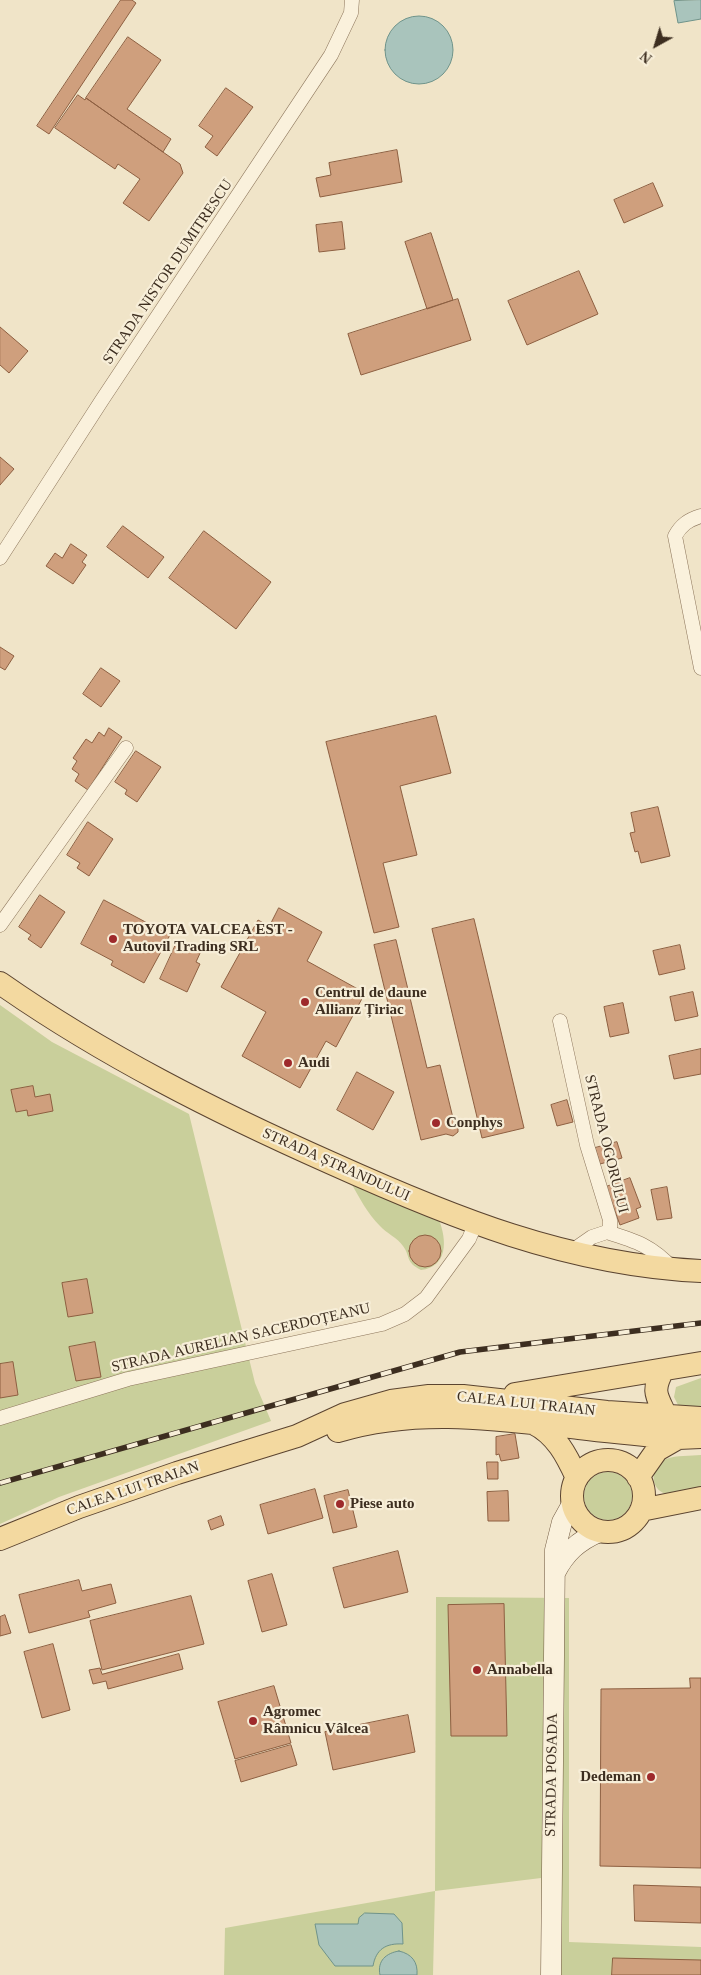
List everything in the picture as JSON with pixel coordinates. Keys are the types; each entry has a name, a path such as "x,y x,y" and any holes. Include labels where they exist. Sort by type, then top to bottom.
{"main road":[{"name":"STRADA ȘTRANDULUI","path":"0,983 114,1055 238,1121 385,1187 476,1222 569,1253 632,1266 701,1271"},
{"path":"492,1398 701,1363"},
{"path":"663,1370 656,1390 658,1403 666,1416"},
{"name":"CALEA LUI TRAIAN","path":"0,1539 79,1507 177,1473 297,1436 345,1414 392,1401 436,1396 492,1398 589,1410 701,1418"},
{"name":"CALEA LUI TRAIAN","path":"297,1436 327,1435 384,1421 424,1416 528,1421 678,1438 701,1437"},
{"path":"528,1421 543,1428 560,1446 576,1478"},
{"path":"638,1477 657,1450 678,1438"},
{"path":"607,1460 619,1462 630,1468 638,1477 644,1494 641,1510 636,1519 619,1531 599,1532 582,1522 572,1504 571,1495 576,1478 584,1468 595,1462 607,1460"},
{"path":"641,1510 701,1498"}],"street":[{"name":"STRADA NISTOR DUMITRESCU","path":"0,558 102,400 331,55 351,13 352,0"},
{"path":"701,516 679,527 674,536 701,668"},
{"path":"0,925 126,748"},
{"name":"STRADA OGORULUI","path":"560,1021 587,1145 610,1220 610,1228 607,1232 592,1237 569,1253"},
{"name":"STRADA AURELIAN SACERDOȚEANU","path":"0,1418 128,1379 382,1324 405,1314 426,1298 470,1239 476,1222"},
{"path":"607,1232 636,1240 658,1253 673,1270"},
{"name":"STRADA POSADA","path":"551,1975 554,1575 557,1536 572,1504"},
{"path":"554,1575 562,1560 573,1546 599,1532"}],"green space":[{"path":"0,1005 52,1042 189,1114 255,1383 271,1421 59,1497 0,1524"},
{"path":"350,1181 439,1220 444,1244 441,1258 436,1264 421,1270 416,1267 409,1259 401,1243 383,1229 371,1216"},
{"path":"701,1378 701,1408 678,1405 674,1397 676,1387"},
{"path":"701,1455 701,1492 670,1495 660,1491 654,1482 654,1471 661,1462 675,1457"},
{"path":"603,1472 613,1472 622,1476 628,1482 631,1487 631,1505 622,1516 613,1520 603,1520 594,1516 588,1510 584,1501 584,1491 588,1482 594,1476"},
{"path":"436,1597 569,1598 569,1942 701,1947 701,1975 543,1975 541,1878 435,1891"},
{"path":"435,1891 433,1975 224,1975 225,1928"}],"water":[{"path":"701,0 701,19 678,23 674,1"},
{"path":"412,16 426,16 438,21 448,31 453,43 453,57 448,69 438,79 426,84 412,84 400,79 390,69 385,57 385,43 390,31 400,21"},
{"path":"365,1913 394,1914 402,1923 403,1944 383,1948 374,1960 373,1966 335,1966 319,1945 315,1924 358,1924 359,1918"},
{"path":"399,1951 411,1956 415,1962 417,1975 380,1975 379,1970 384,1958"}],"building":[{"path":"121,0 132,0 136,3 49,134 37,126"},
{"path":"128,37 161,60 127,109 171,139 163,152 86,98"},
{"path":"226,88 253,107 217,156 205,147 213,136 199,126"},
{"path":"78,95 85,100 86,98 180,164 183,173 149,221 123,203 140,179 118,164 115,169 55,128"},
{"path":"397,150 402,182 320,197 316,178 331,175 329,163"},
{"path":"653,183 663,206 624,223 614,200"},
{"path":"342,222 345,249 319,252 316,225"},
{"path":"431,233 453,300 427,309 405,242"},
{"path":"579,271 598,314 527,345 508,301"},
{"path":"458,299 471,340 361,375 348,334"},
{"path":"0,327 28,351 9,373 0,365"},
{"path":"0,457 14,469 0,485"},
{"path":"123,526 164,557 148,578 107,547"},
{"path":"204,531 271,582 236,629 169,578"},
{"path":"71,544 87,555 82,562 86,565 73,584 46,566 55,553 62,558"},
{"path":"0,647 14,656 5,670 0,667"},
{"path":"101,668 120,681 101,707 83,694"},
{"path":"436,716 451,773 400,786 417,855 383,863 399,927 374,933 326,742"},
{"path":"109,728 122,737 88,790 75,781 79,774 72,769 77,761 73,758 86,739 92,743 99,732 104,736"},
{"path":"136,751 161,767 137,802 125,794 127,790 115,782"},
{"path":"658,807 670,856 641,863 638,851 635,852 630,833 635,832 631,813"},
{"path":"88,822 113,839 89,876 77,868 80,863 67,855"},
{"path":"40,895 65,912 41,948 28,939 31,935 19,927"},
{"path":"104,900 170,935 144,983 111,965 113,961 81,944"},
{"name":"Centrul de daune Allianz Țiriac","path":"279,908 322,932 307,961 365,993 336,1047 326,1041 300,1088 242,1056 266,1012 221,987 258,920 269,926"},
{"path":"474,919 524,1128 482,1138 432,929"},
{"path":"178,940 201,951 196,962 200,964 187,992 160,979"},
{"path":"396,940 427,1068 440,1065 454,1122 458,1126 458,1132 453,1136 446,1134 421,1140 374,945"},
{"path":"680,945 685,969 659,975 653,951"},
{"path":"693,992 698,1016 675,1021 670,997"},
{"path":"623,1003 629,1033 610,1037 604,1007"},
{"path":"701,1049 701,1074 674,1079 669,1056"},
{"path":"357,1072 394,1092 373,1130 337,1110"},
{"path":"33,1086 35,1097 50,1094 53,1111 28,1116 27,1110 16,1112 11,1090"},
{"path":"567,1100 573,1122 557,1126 551,1105"},
{"path":"617,1142 622,1158 600,1164 595,1148"},
{"path":"630,1178 641,1207 636,1209 639,1218 620,1225 606,1187"},
{"path":"667,1187 672,1218 657,1220 651,1190"},
{"path":"425,1235 431,1236 436,1240 440,1245 440,1257 436,1262 431,1266 425,1267 419,1266 414,1262 410,1257 409,1251 410,1245 414,1240 419,1236"},
{"path":"87,1279 93,1313 68,1317 62,1283"},
{"path":"95,1342 101,1377 76,1381 69,1347"},
{"path":"13,1362 18,1395 0,1398 0,1364"},
{"path":"515,1434 519,1458 501,1461 499,1454 496,1455 496,1437"},
{"path":"487,1462 498,1462 498,1479 488,1479"},
{"path":"315,1489 323,1518 268,1534 260,1505"},
{"path":"348,1490 357,1527 333,1533 324,1496"},
{"path":"508,1491 509,1521 488,1521 487,1492"},
{"path":"221,1516 224,1525 211,1530 208,1521"},
{"path":"398,1551 408,1592 344,1608 333,1568"},
{"path":"272,1574 287,1625 262,1632 248,1581"},
{"path":"79,1580 82,1591 111,1584 116,1603 88,1611 90,1617 29,1633 19,1595"},
{"path":"191,1596 204,1644 102,1670 90,1621"},
{"name":"Annabella","path":"504,1604 507,1736 451,1736 448,1605"},
{"path":"5,1615 11,1633 0,1636 0,1617"},
{"path":"53,1644 70,1710 42,1718 24,1652"},
{"path":"179,1654 183,1669 108,1689 106,1681 93,1684 89,1670 100,1668 102,1674"},
{"name":"Dedeman","path":"690,1678 701,1678 701,1868 600,1866 601,1689 690,1688"},
{"path":"274,1686 291,1743 235,1759 218,1702"},
{"path":"408,1715 415,1752 333,1770 325,1732"},
{"path":"291,1745 297,1765 241,1782 235,1761"},
{"path":"634,1885 701,1887 701,1923 635,1921"},
{"path":"613,1958 701,1960 701,1975 612,1975"}],"railway":[{"path":"0,1483 460,1352 701,1323"}],"place":[{"name":"TOYOTA VALCEA EST - Autovil Trading SRL","path":"113,939"},
{"name":"Centrul de daune Allianz Țiriac","path":"305,1002"},
{"name":"Audi","path":"288,1063"},
{"name":"Conphys","path":"436,1123"},
{"name":"Piese auto","path":"340,1504"},
{"name":"Annabella","path":"477,1670"},
{"name":"Agromec Râmnicu Vâlcea","path":"253,1721"},
{"name":"Dedeman","path":"651,1777"}]}
